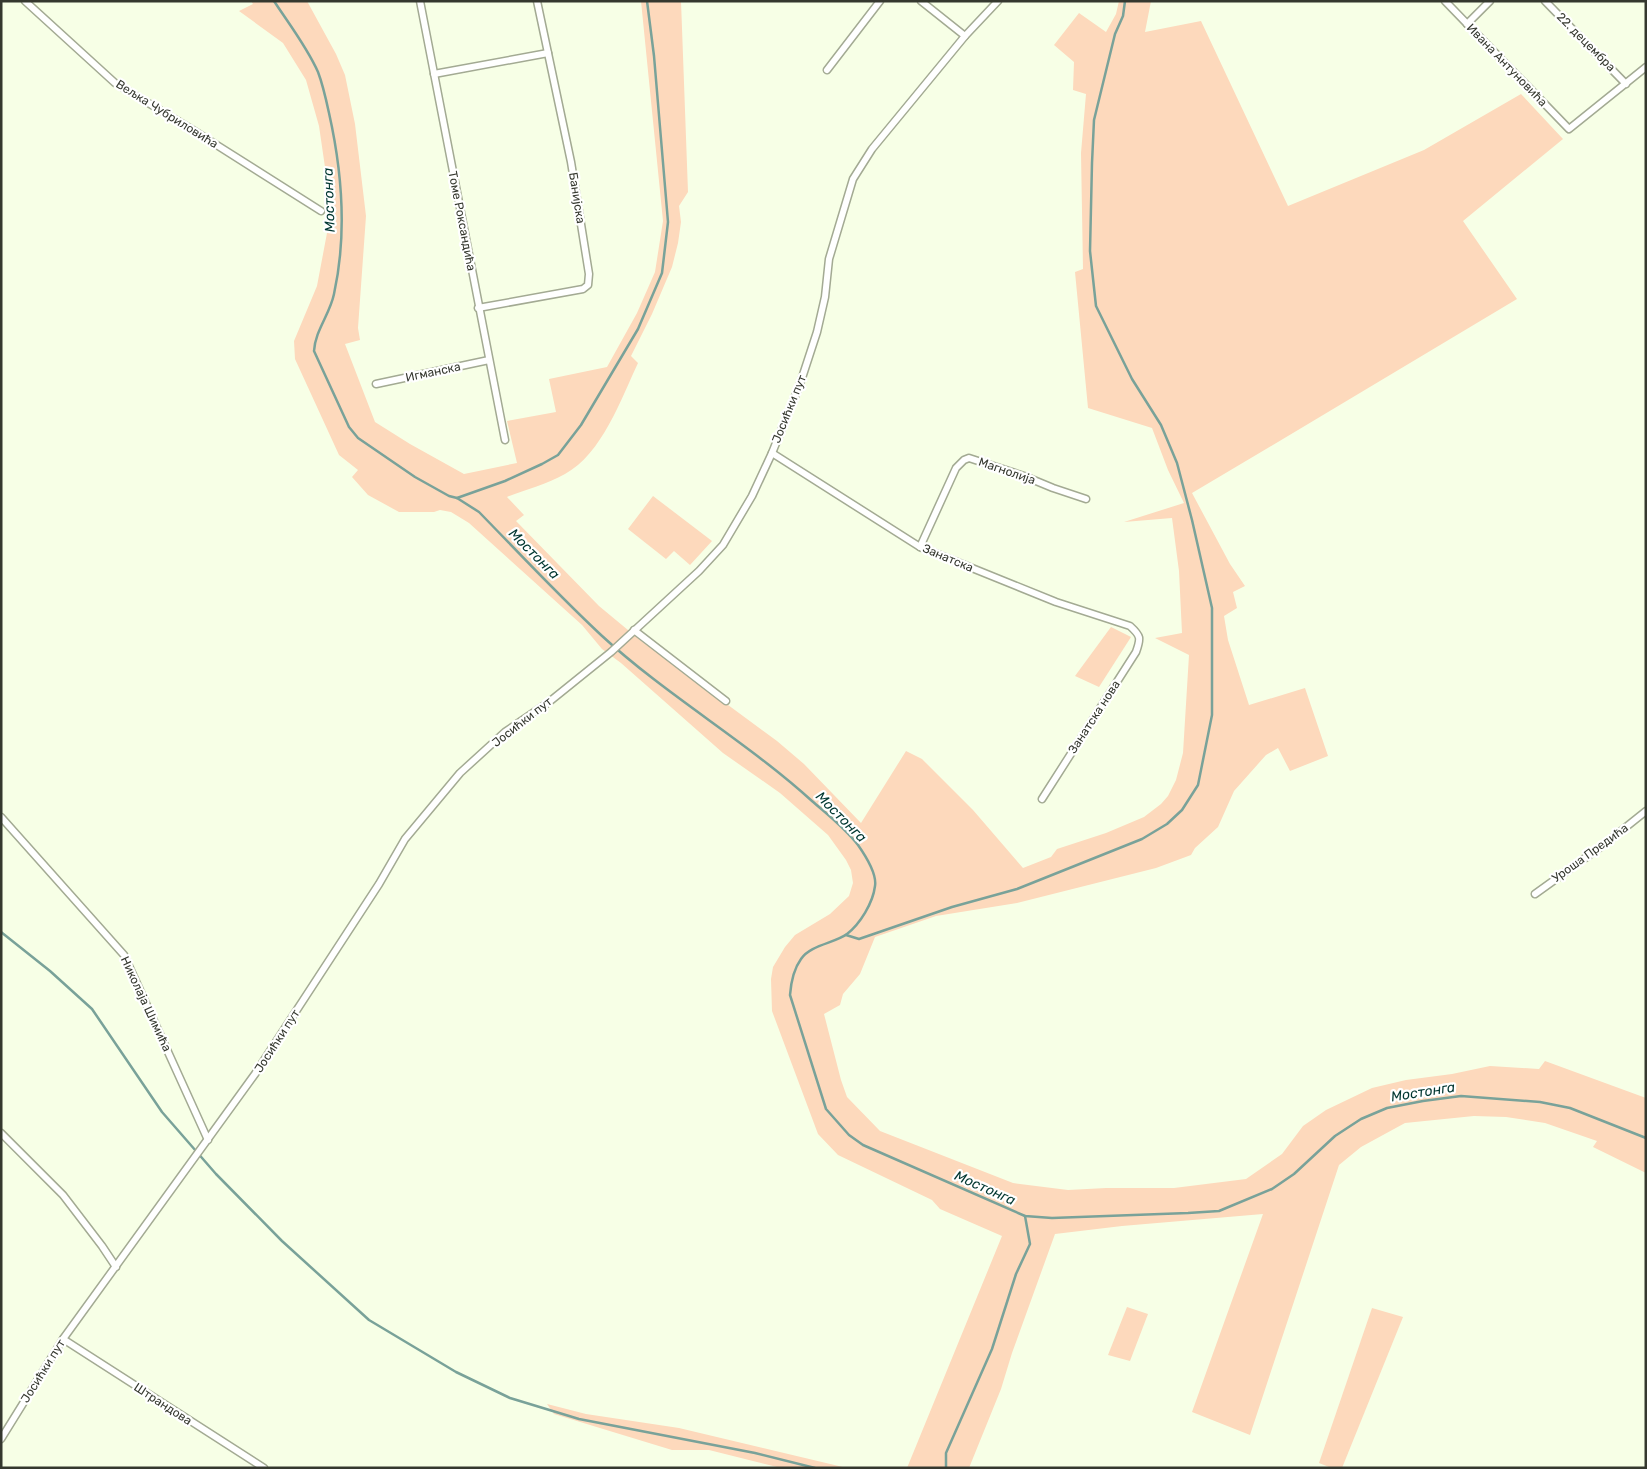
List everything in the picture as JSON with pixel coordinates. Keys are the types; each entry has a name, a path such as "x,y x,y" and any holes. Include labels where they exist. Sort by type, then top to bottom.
{"street":[{"name":"Вељка Чубриловића","path":"25,1 116,83 321,211"},
{"name":"Томе Роксандића","path":"420,1 504,440"},
{"name":"Банијска","path":"478,308 583,289 588,285 589,274 572,172 538,1"},
{"path":"827,70 880,1"},
{"path":"921,1 964,36"},
{"name":"Јосићки пут","path":"1,1439 63,1339 256,1074 374,892 405,839 460,774 505,732 549,702 611,652 700,571 723,545 752,496 800,384 812,348 825,297 829,259 853,179 872,149 964,36 998,1"},
{"name":"Ивана Антуновића","path":"1445,1 1569,129 1626,84"},
{"path":"1467,24 1490,1"},
{"name":"22. децембра","path":"1545,1 1626,84"},
{"path":"434,74 548,53"},
{"path":"1626,84 1646,66"},
{"name":"Игманска","path":"376,384 489,360"},
{"name":"Занатска","path":"772,452 920,547 1056,602 1130,626 1138,634"},
{"name":"Магнолија","path":"920,547 956,468 969,458 1086,499"},
{"path":"632,632 726,701"},
{"name":"Занатска нова","path":"1042,799 1136,652 1140,640 1138,634"},
{"name":"Уроша Предића","path":"1535,894 1606,843 1646,811"},
{"name":"Николаја Шимића","path":"1,817 124,955 206,1143"},
{"path":"1,1133 63,1195 116,1267"},
{"name":"Штрандова","path":"63,1339 264,1468"}],"shaded area":[{"path":"251,1 307,1 336,54 345,75 355,124 366,216 358,328 360,340 345,344 375,422 464,474 517,463 507,421 556,412 549,379 607,367 637,313 655,272 663,221 641,1 681,1 688,192 679,206 681,222 672,267 652,314 631,356 638,363 617,409 600,440 578,465 565,474 507,497 524,515 516,521 599,606 640,640 777,741 804,764 861,823 906,751 922,759 973,810 1023,868 1051,857 1057,849 1106,833 1144,817 1168,796 1176,780 1183,753 1189,655 1155,638 1182,633 1179,571 1172,518 1124,522 1184,503 1168,470 1152,428 1088,408 1075,272 1083,269 1081,153 1086,94 1073,90 1074,62 1054,45 1079,13 1106,32 1116,14 1119,1 1151,1 1145,32 1201,21 1288,206 1424,150 1521,94 1563,139 1463,221 1517,299 1192,493 1230,564 1245,586 1233,592 1237,608 1224,616 1228,640 1249,705 1305,688 1328,756 1290,771 1278,748 1266,755 1234,791 1218,827 1195,848 1191,855 1156,868 1017,903 936,916 875,937 860,974 843,994 840,1005 824,1014 847,1097 880,1131 1013,1183 1068,1190 1174,1188 1246,1179 1282,1154 1303,1126 1326,1110 1372,1088 1406,1080 1452,1074 1490,1066 1539,1069 1545,1061 1646,1098 1646,1173 1593,1147 1597,1141 1545,1123 1506,1117 1474,1116 1405,1123 1361,1147 1339,1165 1250,1435 1192,1412 1263,1214 1122,1226 1055,1234 1001,1389 969,1468 907,1468 1002,1236 940,1209 932,1200 838,1155 818,1134 772,1011 771,979 773,967 795,935 830,914 849,896 853,883 851,870 828,835 780,793 723,753 621,663 602,649 582,625 469,523 451,512 440,510 434,512 399,512 368,495 352,477 358,470 339,455 295,359 294,341 317,286 327,233 326,174 319,126 306,80 283,43 239,11 253,4"},
{"path":"653,496 712,541 690,565 674,551 666,559 628,529"},
{"path":"1111,627 1131,637 1099,687 1075,676"},
{"path":"1127,1307 1148,1314 1130,1361 1108,1355"},
{"path":"1372,1308 1403,1317 1342,1468 1329,1467 1319,1463"},
{"path":"547,1404 586,1414 679,1428 847,1468 781,1468 709,1450 672,1450 554,1414"}],"waterway":[{"name":"Мостонга","path":"274,1 318,72 337,157 340,180 341,249 334,294 317,336 314,351 349,427 358,438 415,477 449,496 457,498 479,512 554,590 601,635 653,678 787,779 848,833 870,865 875,886 872,899 865,913 857,925 847,934 816,947 805,954 794,972 790,995 826,1109 849,1135 863,1145 1025,1216 1052,1218 1219,1211 1272,1189 1294,1174 1335,1136 1361,1119 1387,1108 1423,1101 1461,1096 1540,1102 1570,1108 1646,1138"},
{"path":"457,498 505,481 558,455 581,425 638,329 662,273 668,222 654,56 647,1"},
{"path":"846,935 859,939 952,907 1017,889 1142,839 1167,824 1182,810 1198,785 1212,715 1212,608 1177,463 1161,425 1132,379 1096,306 1090,251 1094,120 1115,34 1123,16 1125,1"},
{"path":"1,932 50,971 92,1009 162,1112 216,1174 282,1241 369,1320 456,1372 510,1398 579,1419 755,1453 815,1468"},
{"path":"946,1468 946,1453 992,1349 1016,1274 1030,1244 1025,1216"}]}
